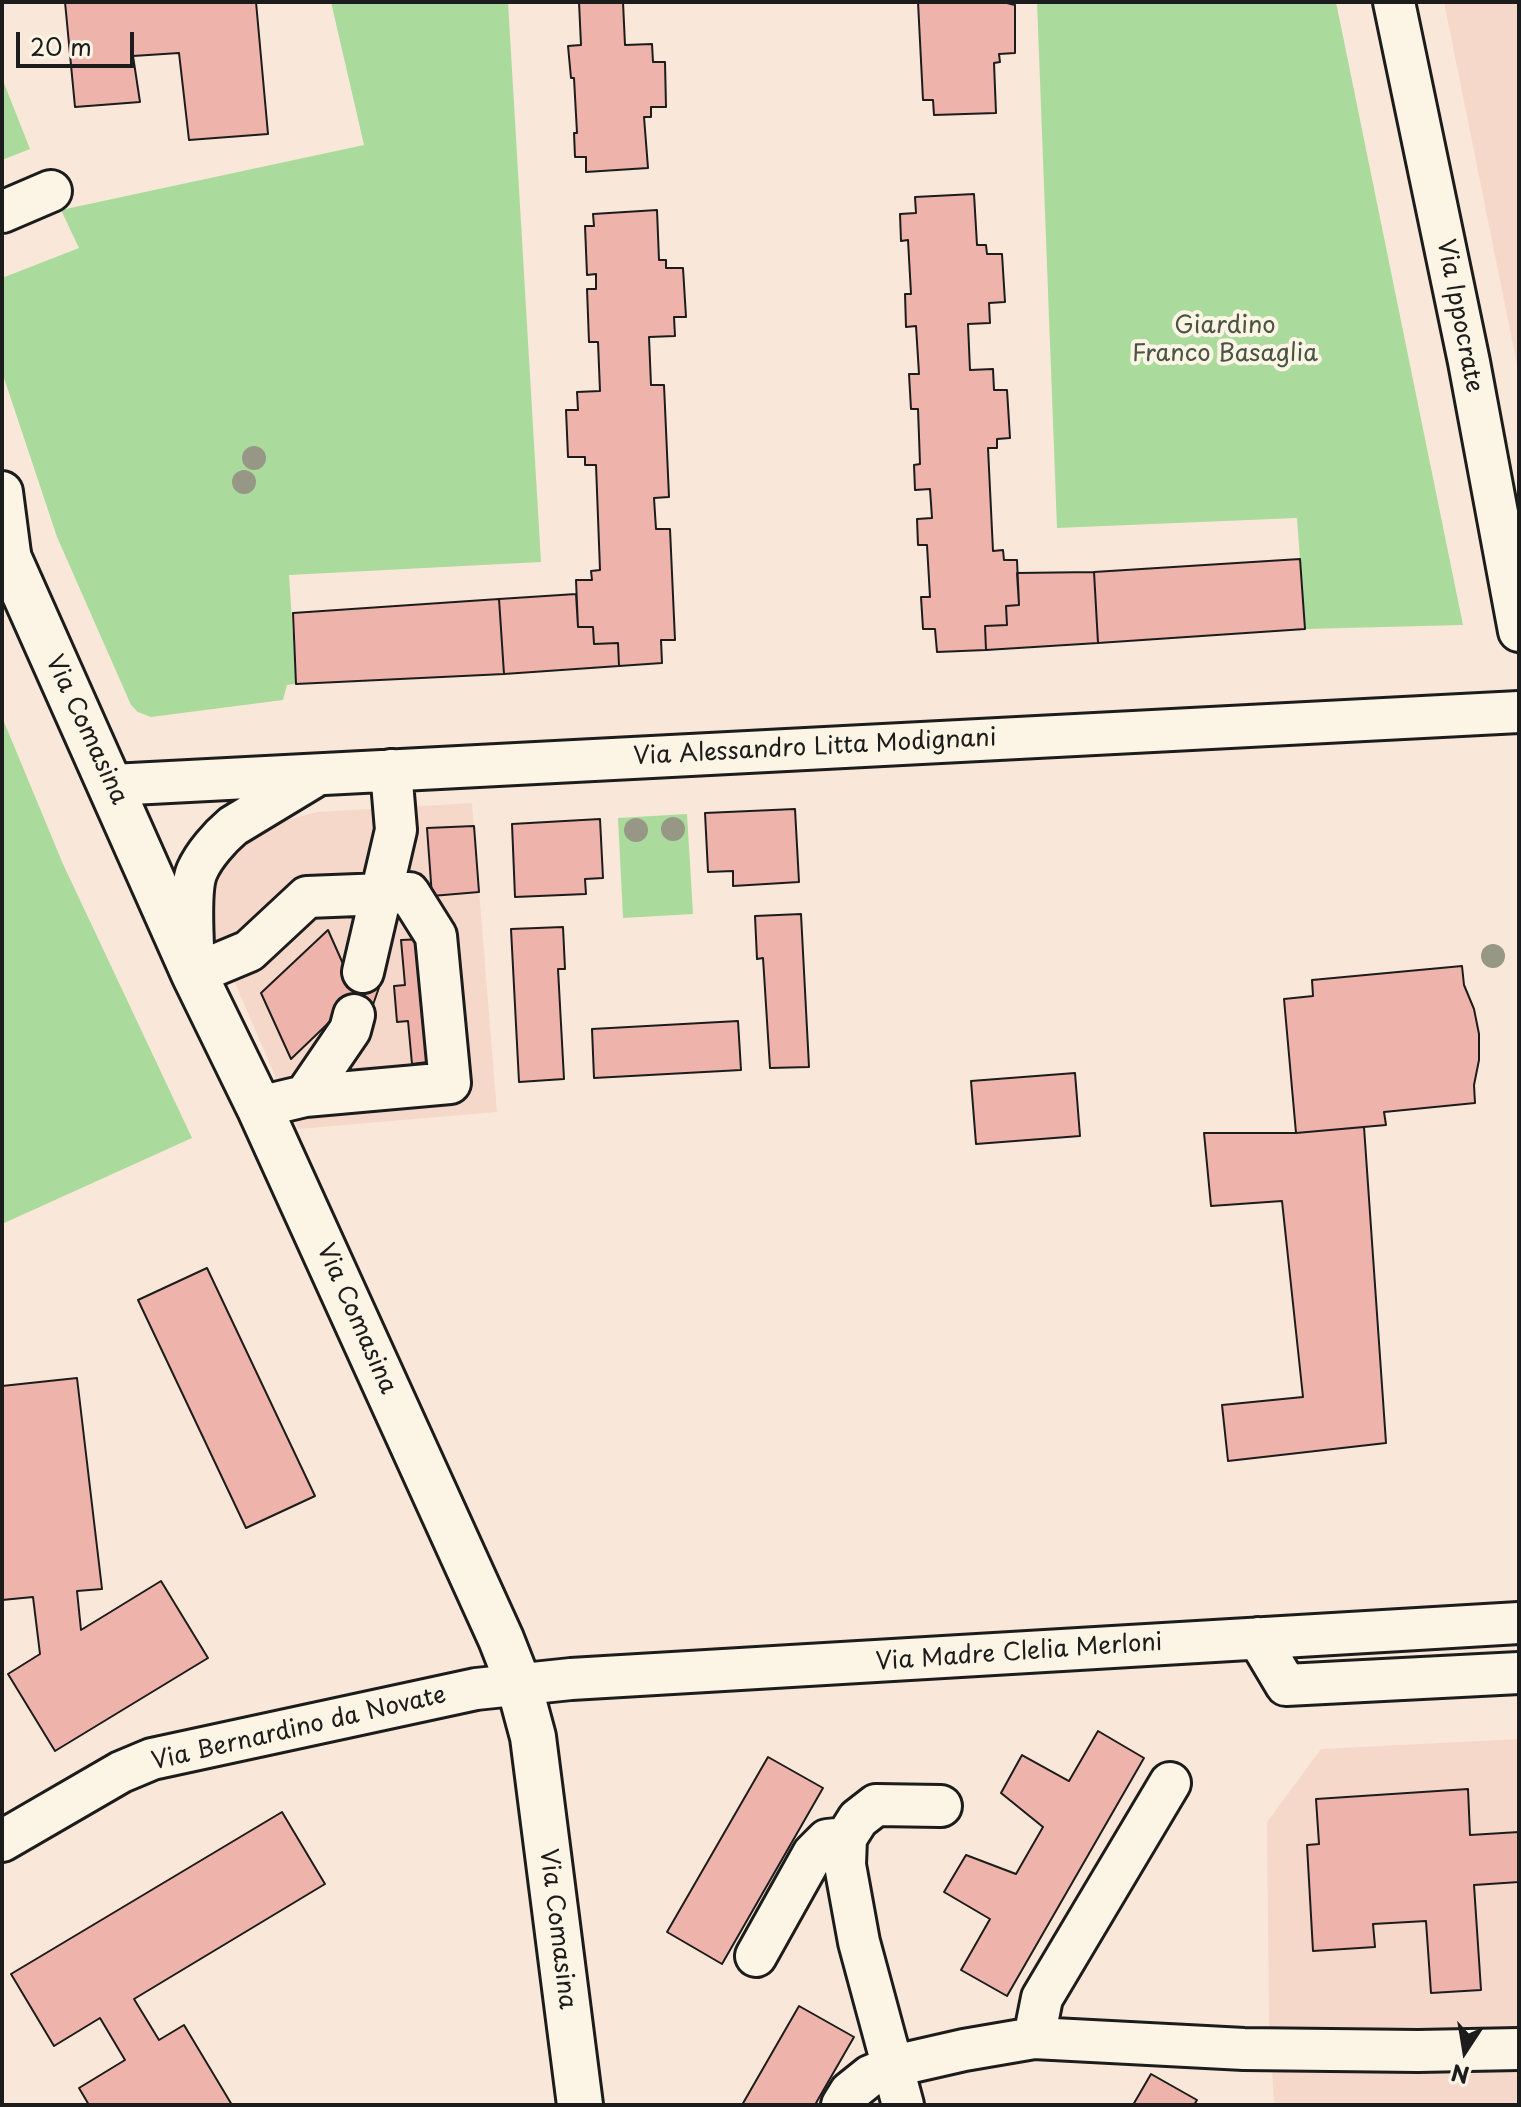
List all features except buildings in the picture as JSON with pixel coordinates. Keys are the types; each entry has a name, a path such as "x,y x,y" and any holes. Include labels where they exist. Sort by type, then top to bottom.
{"main road":[{"name":"Via Comasina","path":"4,557 112,785 194,974 259,1107 501,1639 519,1685 533,1737 580,2105"}],"street":[{"name":"Via Ippocrate","path":"1394,2 1469,362 1519,631"},
{"path":"2,212 51,191"},
{"name":"Via Comasina","path":"2,492 4,557"},
{"name":"Via Alessandro Litta Modignani","path":"112,785 1519,712"},
{"path":"363,972 396,830 391,770"},
{"path":"259,1107 305,1096 450,1083 436,936 409,893 307,897 249,951 194,974 194,892 197,872 222,836 233,826 318,774"},
{"path":"305,1096 350,1030 354,1015"},
{"name":"Via Madre Clelia Merloni","path":"519,1685 571,1679 1519,1623"},
{"path":"1258,1638 1286,1685 1519,1673"},
{"name":"Via Bernardino da Novate","path":"2,1841 121,1772 152,1759 460,1692 519,1685"},
{"path":"1034,2038 1042,1998 1170,1783"},
{"path":"903,2105 859,1942 845,1865 846,1838 858,1819 876,1805 941,1806"},
{"path":"756,1956 813,1854 827,1840 846,1838"},
{"path":"842,2105 850,2092 870,2076 894,2066 1034,2038 1244,2049 1519,2049"}],"shaded area":[{"path":"1444,2 1519,2 1519,374 1513,345"},
{"path":"472,803 497,1112 298,1129 212,930 208,889 217,867 269,825 317,812"},
{"path":"1519,1739 1519,2028 1420,2034 1269,2029 1267,1822 1321,1749"},
{"path":"1519,2064 1519,2105 1274,2105 1272,2069"}],"green space":[{"path":"331,2 508,2 541,562 289,575 296,684 287,685 283,700 151,717 138,712 131,705 57,537 2,372 2,278 79,248 61,210 364,145"},
{"name":"Giardino Franco Basaglia","path":"1037,2 1336,2 1463,625 1305,629 1297,518 1057,528"},
{"path":"2,78 30,149 2,160"},
{"path":"2,717 63,864 192,1138 2,1224"},
{"path":"687,814 693,914 623,918 618,818"}]}
